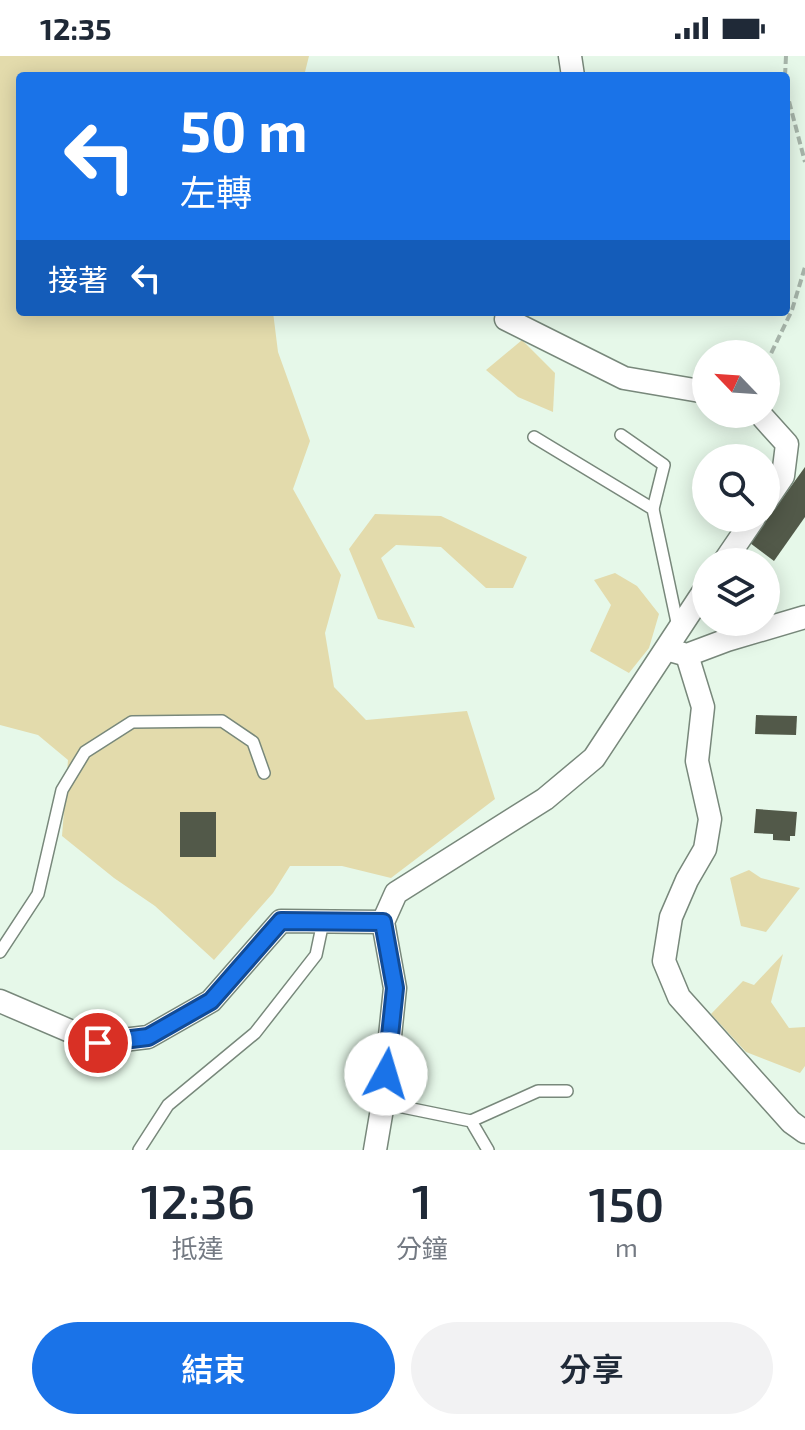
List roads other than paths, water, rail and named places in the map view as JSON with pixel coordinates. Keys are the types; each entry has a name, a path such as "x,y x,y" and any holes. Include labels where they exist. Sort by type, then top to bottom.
{"street":[{"path":"510,316 624,378 692,390"},
{"path":"773,428 787,444 780,480"},
{"path":"375,1150 395,988 383,922 396,893 545,799 594,758 692,608"},
{"path":"664,649 687,655 805,617"},
{"path":"687,655 703,707 697,761 710,819 705,849 671,917 664,961 679,997 791,1122 805,1132"},
{"path":"0,1001 98,1043 148,1037 211,1001 281,921 383,922"}],"lane":[{"path":"621,435 664,465 653,509 678,628"},
{"path":"534,437 653,509"},
{"path":"0,952 38,894 62,790 85,752 132,722 222,721 253,742 264,773"},
{"path":"139,1150 168,1105 255,1033 316,955 323,922"},
{"path":"383,1103 471,1121 538,1091 567,1091"},
{"path":"471,1121 488,1150"}]}
